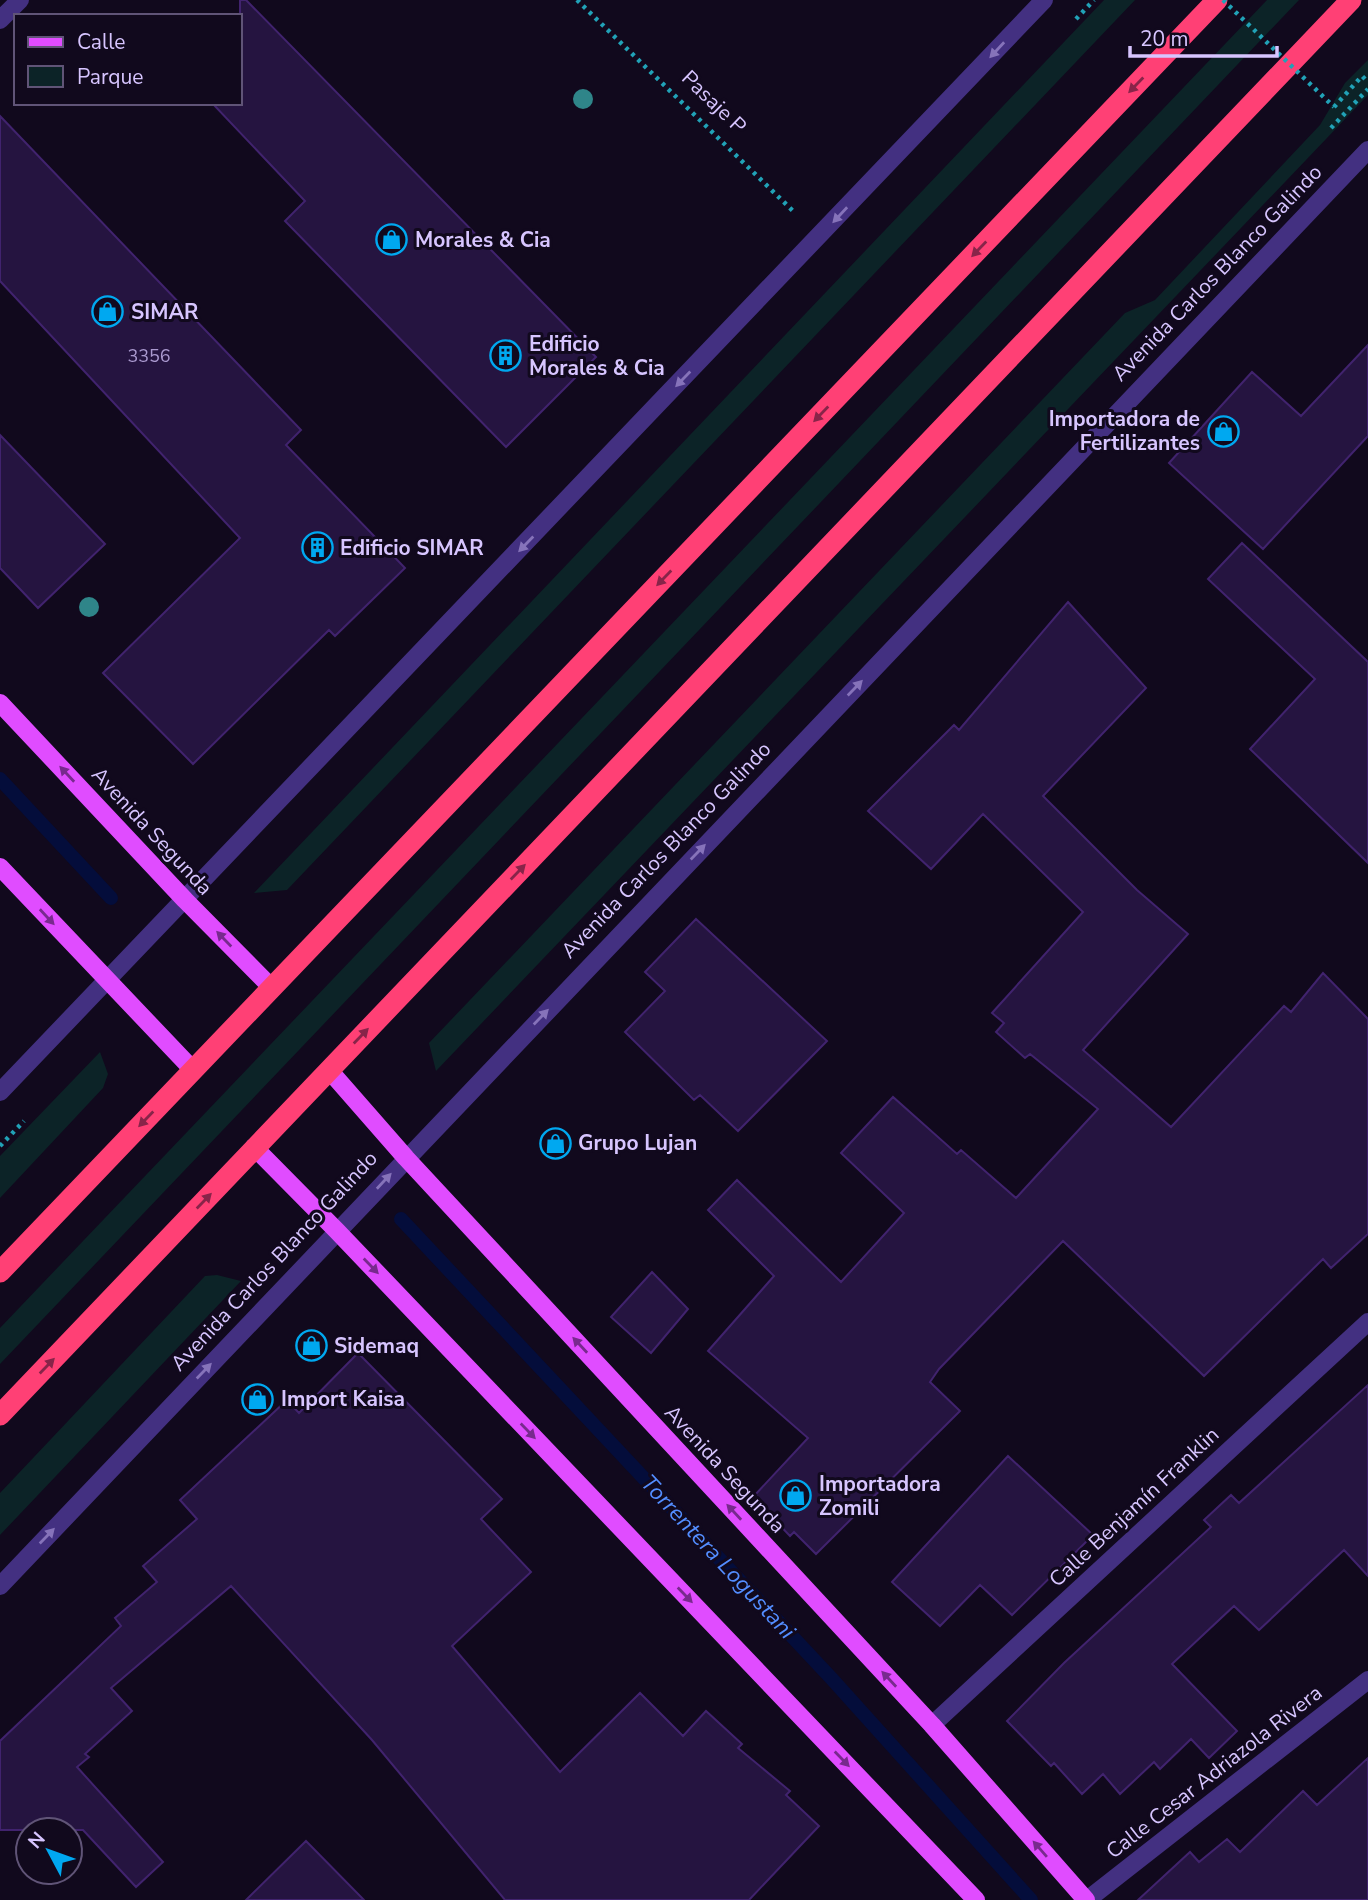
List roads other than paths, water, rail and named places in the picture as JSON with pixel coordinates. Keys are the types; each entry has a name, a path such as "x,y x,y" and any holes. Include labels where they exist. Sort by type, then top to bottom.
{"highway":[{"path":"0,1272 1217,0"},
{"path":"0,1415 1350,0"}],"main road":[{"name":"Avenida Segunda","path":"0,703 185,900 272,988"},
{"path":"0,867 193,1070"},
{"name":"Avenida Segunda","path":"329,1070 406,1158 932,1725 1086,1900"},
{"path":"254,1147 976,1900"}],"street":[{"path":"0,20 20,0"},
{"path":"0,1093 1044,0"},
{"name":"Avenida Carlos Blanco Galindo","path":"0,1586 1368,150"},
{"name":"Calle Benjamín Franklin","path":"932,1725 1368,1322"},
{"name":"Calle Cesar Adriazola Rivera","path":"1086,1900 1368,1680"}],"waterway":[{"name":"Torrentera Logustani","path":"0,779 111,898"},
{"name":"Torrentera Logustani","path":"401,1219 832,1679 1031,1900"}],"place":[{"name":"Morales & Cia","path":"392,240"},
{"name":"SIMAR","path":"108,312"},
{"name":"Edificio Morales & Cia","path":"506,356"},
{"name":"Importadora de Fertilizantes","path":"1223,431"},
{"name":"Edificio SIMAR","path":"317,548"},
{"name":"Grupo Lujan","path":"555,1143"},
{"name":"Sidemaq","path":"311,1346"},
{"name":"Import Kaisa","path":"258,1399"},
{"name":"Importadora Zomili","path":"796,1496"}]}
